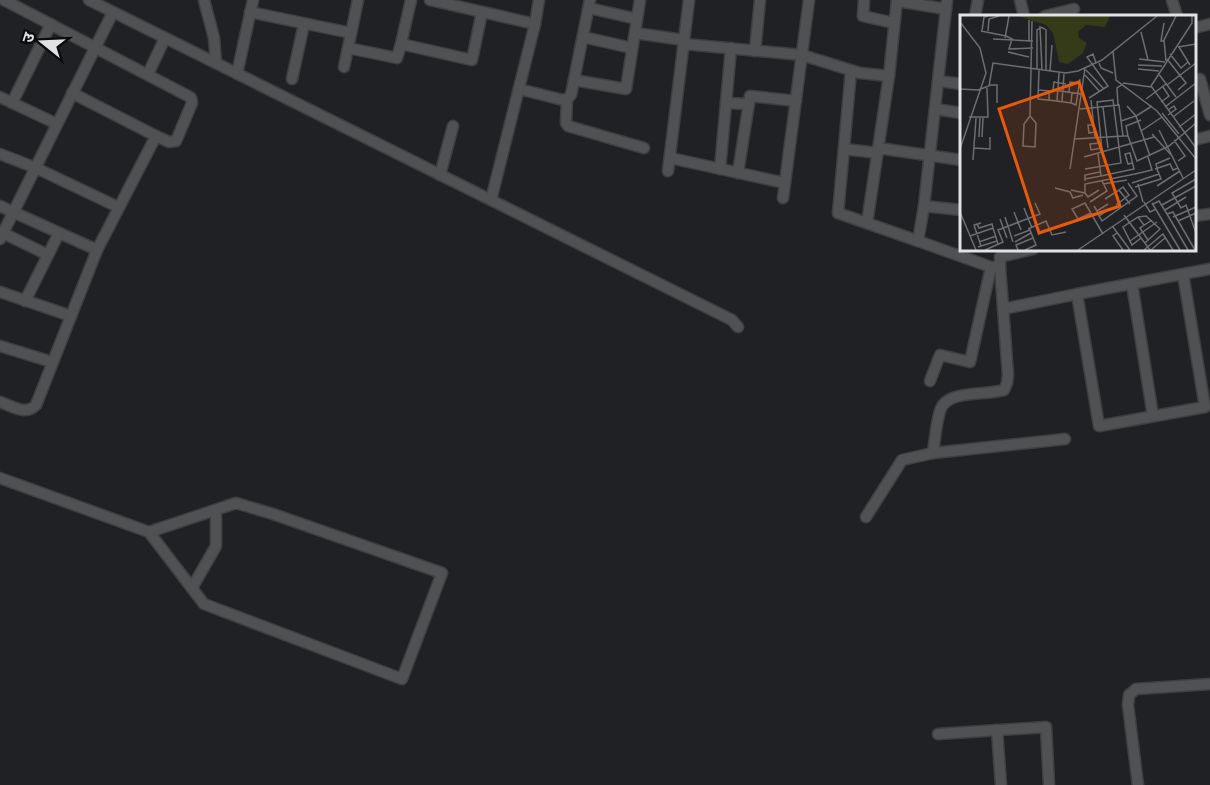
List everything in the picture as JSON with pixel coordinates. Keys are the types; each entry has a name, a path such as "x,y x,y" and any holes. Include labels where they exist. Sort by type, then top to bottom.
{"street":[{"path":"0,8 4,0 148,74 191,98 192,103 176,141 169,142 72,93"},
{"path":"89,0 732,320 738,327"},
{"path":"204,0 214,38 216,63"},
{"path":"237,74 253,0"},
{"path":"344,67 358,0"},
{"path":"348,48 397,58 411,0"},
{"path":"430,0 535,24"},
{"path":"491,200 539,0"},
{"path":"574,80 626,89 640,0"},
{"path":"668,171 689,0"},
{"path":"755,51 760,0"},
{"path":"783,198 809,0"},
{"path":"864,0 863,16 894,23"},
{"path":"975,15 978,0"},
{"path":"1020,0 1024,15"},
{"path":"1172,0 1177,15"},
{"path":"867,223 897,1 946,4 939,81 918,241"},
{"path":"637,19 589,4 571,95 567,99 566,123 568,126 644,148"},
{"path":"1049,15 1074,8"},
{"path":"48,255 1,236 113,12"},
{"path":"250,12 351,33"},
{"path":"401,44 472,60 482,12"},
{"path":"12,103 51,24"},
{"path":"292,79 304,24"},
{"path":"1195,28 1210,24"},
{"path":"635,33 684,42 802,55 851,71 888,76"},
{"path":"583,37 633,48"},
{"path":"148,74 165,38"},
{"path":"720,169 731,48"},
{"path":"851,71 838,213 995,267"},
{"path":"1201,79 1210,115"},
{"path":"939,81 960,84"},
{"path":"519,89 567,99"},
{"path":"738,173 750,96 796,101"},
{"path":"0,97 57,124"},
{"path":"726,103 749,104"},
{"path":"935,109 960,113"},
{"path":"440,175 453,126"},
{"path":"0,402 25,411 34,408 97,250 156,136"},
{"path":"1195,140 1210,136"},
{"path":"844,149 878,150 960,160"},
{"path":"0,154 36,168 118,207"},
{"path":"670,158 785,183"},
{"path":"0,206 97,250"},
{"path":"924,206 960,210"},
{"path":"1195,216 1210,214"},
{"path":"25,301 58,233"},
{"path":"930,381 940,355 970,362 995,267 1000,257 1029,250"},
{"path":"933,453 943,403 951,397 1004,390 1007,383 1003,309 995,267"},
{"path":"1003,309 1210,269"},
{"path":"1077,294 1099,426 1205,407 1183,274"},
{"path":"1132,284 1153,416"},
{"path":"0,292 71,316"},
{"path":"0,346 52,362"},
{"path":"866,517 902,460 933,453 1065,439"},
{"path":"0,478 150,532 204,604 402,679 442,573 236,503 150,532"},
{"path":"192,588 216,546 216,510"},
{"path":"1138,785 1128,705 1129,695 1136,689 1210,684"},
{"path":"938,734 1047,727 1049,785"},
{"path":"998,730 1000,785"}]}
